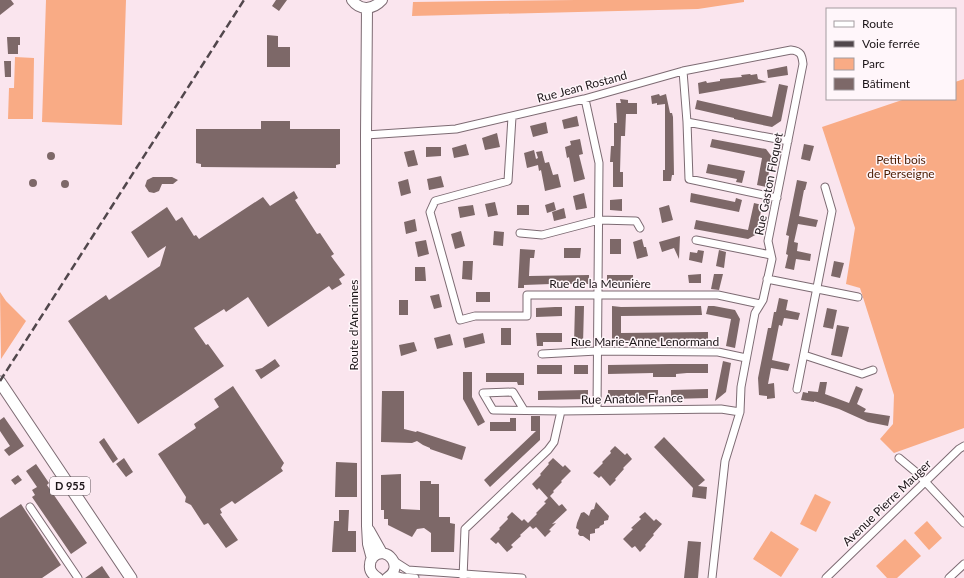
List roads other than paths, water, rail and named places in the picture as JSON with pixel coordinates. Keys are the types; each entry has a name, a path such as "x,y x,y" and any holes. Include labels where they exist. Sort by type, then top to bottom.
{"main road":[{"path":"352,0 356,5 367,8 378,5 382,0"},
{"name":"Route d'Ancinnes","path":"367,8 366,135 368,544 372,559"},
{"name":"D 955","path":"0,382 131,578"},
{"name":"Route d'Ancinnes","path":"368,526 382,553"},
{"path":"378,578 370,574 369,567 372,559 378,554 382,553 389,555 394,561 395,568 389,576"}],"street":[{"name":"Rue Jean Rostand","path":"366,135 456,129 585,99 683,71 791,50 801,53"},
{"name":"Rue Gaston Floquet","path":"740,412 741,387 755,313 763,300 772,259 768,241 803,64 803,57 801,53"},
{"path":"683,71 688,122 689,179 776,198"},
{"path":"585,99 599,163 597,410"},
{"name":"Rue de la Meunière","path":"512,117 508,181 435,201 430,212 460,320 475,316 527,316 527,295 718,295 760,304"},
{"path":"688,122 788,141"},
{"path":"797,389 832,211 825,187"},
{"path":"520,233 542,235 599,220 636,221 640,228"},
{"path":"696,240 771,255"},
{"path":"767,279 858,297"},
{"name":"Rue Marie-Anne Lenormand","path":"542,354 597,351 718,352 746,358"},
{"path":"804,355 862,374 873,370"},
{"name":"Rue Anatole France","path":"524,410 513,392 483,393 493,410 561,411 721,409 740,412"},
{"path":"463,576 465,529 548,450 554,442 561,411"},
{"path":"712,578 725,461 740,412"},
{"name":"Avenue Pierre Mauger","path":"826,578 959,449 964,446"},
{"path":"899,458 925,482 964,523"},
{"path":"30,507 78,578"},
{"path":"394,561 408,570 463,576 522,578"},
{"path":"949,578 964,564"},
{"path":"389,576 415,578"}],"railway":[{"path":"0,381 244,0"}],"park label":[{"name":"Petit bois de Perseigne","path":"901,167"}]}
